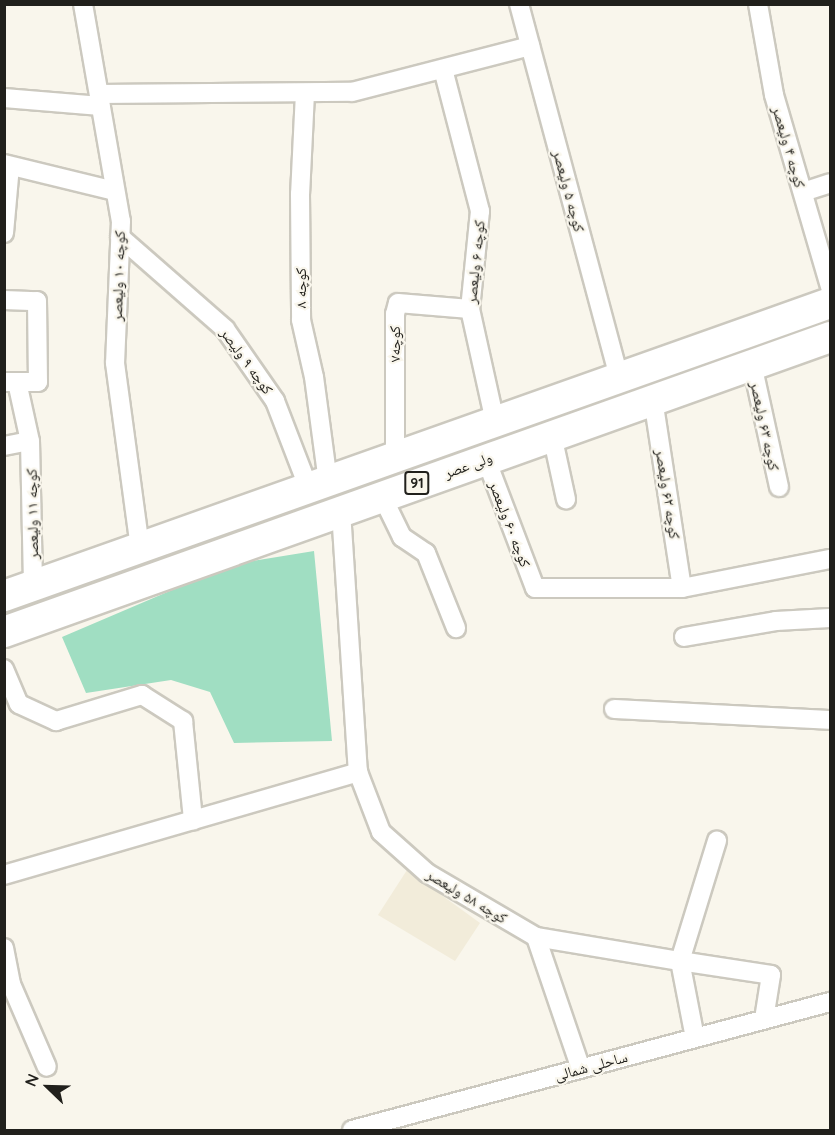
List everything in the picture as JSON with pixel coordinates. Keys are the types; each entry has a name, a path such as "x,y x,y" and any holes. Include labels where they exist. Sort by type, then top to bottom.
{"main road":[{"name":"ولی عصر","path":"4,596 831,303"},
{"name":"ولی عصر","path":"4,632 831,336"}],"street":[{"name":"کوچه ۱۰ ولیعصر","path":"83,4 115,190 120,237 115,363 140,549"},
{"name":"کوچه ۵ ولیعصر","path":"519,4 619,378"},
{"name":"کوچه ۴ ولیعصر","path":"758,4 774,95 831,287"},
{"path":"4,98 100,100 352,92 530,46"},
{"name":"کوچه ۶ ولیعصر","path":"443,69 480,211 470,309 495,422"},
{"name":"کوچه ۸","path":"305,93 300,194 301,320 314,377 318,485"},
{"path":"4,233 7,165 115,190"},
{"path":"803,192 831,183"},
{"name":"کوچه ۹ ولیصر","path":"120,237 225,328 275,401 318,485"},
{"path":"4,300 37,301 38,382 11,382"},
{"name":"کوچه۷","path":"395,458 395,314 399,303 470,309"},
{"name":"کوچه ۶۳ ولیعصر","path":"752,364 779,487"},
{"name":"کوچه ۱۱ ولیعصر","path":"11,382 30,441 33,586"},
{"name":"کوچه ۶۲ ولیعصر","path":"653,399 682,588"},
{"path":"552,435 566,499"},
{"path":"4,446 30,441"},
{"name":"کوچه ۶۰ ولیعصر","path":"486,459 535,588 682,588"},
{"path":"382,496 402,537 426,553 456,628"},
{"name":"کوچه ۵۸ ولیعصر","path":"341,511 358,772 381,832 427,873 536,937"},
{"path":"682,588 831,559"},
{"path":"684,637 776,621 831,618"},
{"path":"4,669 19,704 56,721 142,695 183,721 193,820"},
{"path":"614,709 831,720"},
{"path":"4,875 358,772"},
{"path":"695,1038 680,961 717,840"},
{"path":"580,1069 536,937 771,975 764,1019"},
{"path":"4,948 11,984 47,1067"},
{"name":"ساحلی شمالی","path":"352,1131 831,1002"}],"shaded area":[{"path":"407,870 480,923 455,961 378,915"}],"green space":[{"path":"314,551 332,741 234,743 210,692 171,680 86,693 62,637 233,564"}]}
